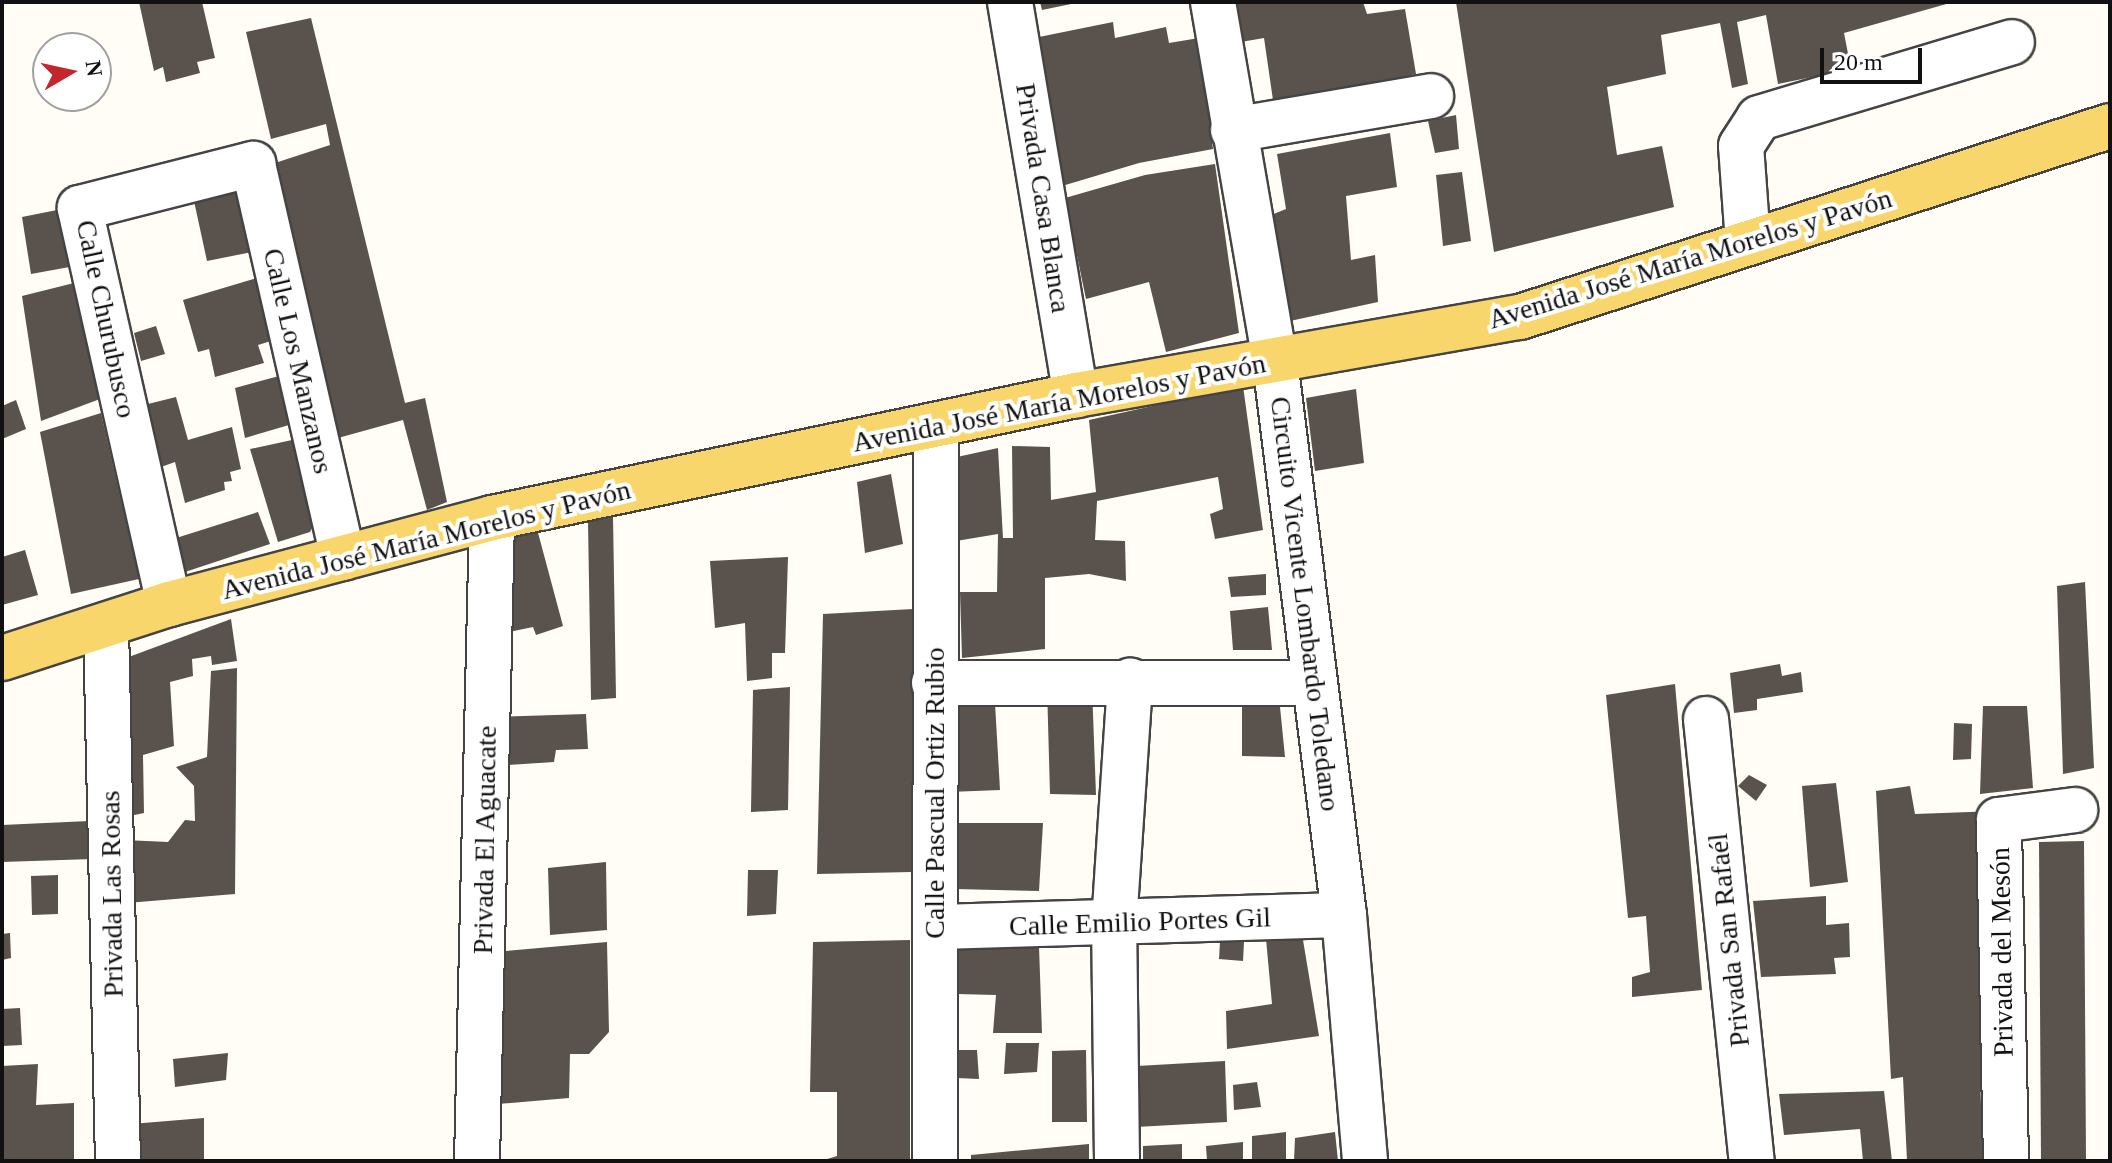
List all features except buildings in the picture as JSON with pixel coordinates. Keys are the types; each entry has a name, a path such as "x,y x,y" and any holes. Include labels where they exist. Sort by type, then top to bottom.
{"main road":[{"name":"Avenida José María Morelos y Pavón","path":"2,658 169,604 492,518 1076,395 1520,317 2110,126"}],"street":[{"name":"Privada Casa Blanca","path":"1010,2 1076,395"},
{"name":"Circuito Vicente Lombardo Toledano","path":"1213,2 1275,361 1344,915 1365,1161"},
{"path":"1748,243 1741,146 1759,118 2012,42"},
{"path":"1233,130 1431,96"},
{"name":"Calle Los Manzanos","path":"253,164 343,558"},
{"name":"Calle Churubusco","path":"169,604 80,208 253,164"},
{"name":"Calle Pascual Ortiz Rubio","path":"935,1161 936,425"},
{"name":"Privada El Aguacate","path":"477,1161 492,518"},
{"name":"Privada Las Rosas","path":"106,626 118,1161"},
{"path":"1117,1161 1114,924 1130,681"},
{"path":"934,683 1315,683"},
{"name":"Privada San Rafaél","path":"1706,719 1752,1161"},
{"name":"Privada del Mesón","path":"2006,1161 1999,820 2075,810"},
{"name":"Calle Emilio Portes Gil","path":"936,927 1344,915"}]}
